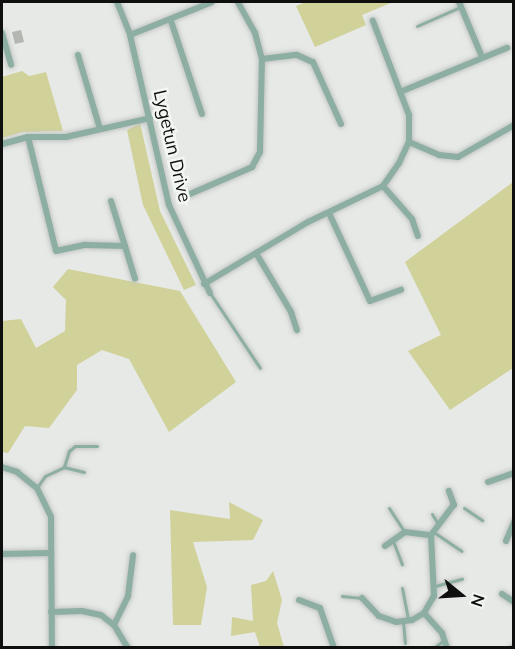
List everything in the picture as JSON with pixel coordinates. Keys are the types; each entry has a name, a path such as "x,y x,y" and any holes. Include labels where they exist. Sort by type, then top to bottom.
{"street":[{"name":"Lygetun Drive","path":"117,2 130,35 169,205 210,293"},
{"path":"130,35 171,21 212,2"},
{"path":"190,194 244,172 257,160 262,59 255,33 238,2"},
{"path":"460,4 482,57"},
{"path":"171,21 202,114"},
{"path":"204,284 256,253 383,186 409,142 409,115 373,21"},
{"path":"2,33 11,65"},
{"path":"400,92 507,48"},
{"path":"78,55 100,129"},
{"path":"262,59 297,55 313,62 340,124"},
{"path":"2,144 28,137 66,137 150,118"},
{"path":"409,142 439,155 458,157 513,125"},
{"path":"28,137 56,251 85,245 125,246"},
{"path":"383,186 412,219 418,236"},
{"path":"111,201 135,278"},
{"path":"330,213 370,301 401,290"},
{"path":"256,253 291,312 297,330"},
{"path":"2,467 17,472 37,488 51,517 52,648"},
{"path":"488,482 513,473"},
{"path":"449,491 454,505"},
{"path":"454,505 464,508"},
{"path":"362,598 379,616 406,621 424,613 435,586 432,533 454,505"},
{"path":"506,541 513,522"},
{"path":"386,546 405,532 432,533"},
{"path":"2,554 51,553"},
{"path":"114,625 128,596 133,555"},
{"path":"502,594 513,603"},
{"path":"299,600 320,608 334,648"},
{"path":"51,612 82,611 101,615 114,625 128,648"},
{"path":"424,613 444,640 447,648"}],"lane":[{"path":"417,26 460,4"},
{"path":"210,293 260,368"},
{"path":"64,467 69,451 75,446 97,446"},
{"path":"37,488 45,476 64,467 84,472"},
{"path":"389,508 405,532"},
{"path":"464,508 482,520"},
{"path":"432,514 439,525"},
{"path":"432,533 462,551"},
{"path":"393,541 402,564"},
{"path":"435,586 462,579"},
{"path":"402,588 406,621 405,643"},
{"path":"342,596 362,598"},
{"path":"434,648 444,640"}],"green space":[{"path":"306,2 393,2 362,15 366,25 315,47 296,6"},
{"path":"22,71 29,76 46,72 63,131 23,132 2,138 2,77"},
{"path":"140,123 160,211 196,285 184,290 143,205 127,130"},
{"path":"513,182 513,368 450,410 408,351 441,335 405,262"},
{"path":"68,269 180,291 236,382 169,432 129,359 102,350 77,365 77,390 49,428 25,426 8,453 2,452 2,321 21,319 36,348 65,331 66,300 53,287"},
{"path":"229,502 263,520 253,540 193,542 207,587 201,625 173,625 170,510 230,519"},
{"path":"273,571 282,600 277,623 284,647 260,647 255,632 231,636 232,617 253,621 251,585 266,581"}],"building":[{"path":"21,30 24,42 15,44 12,32"}]}
